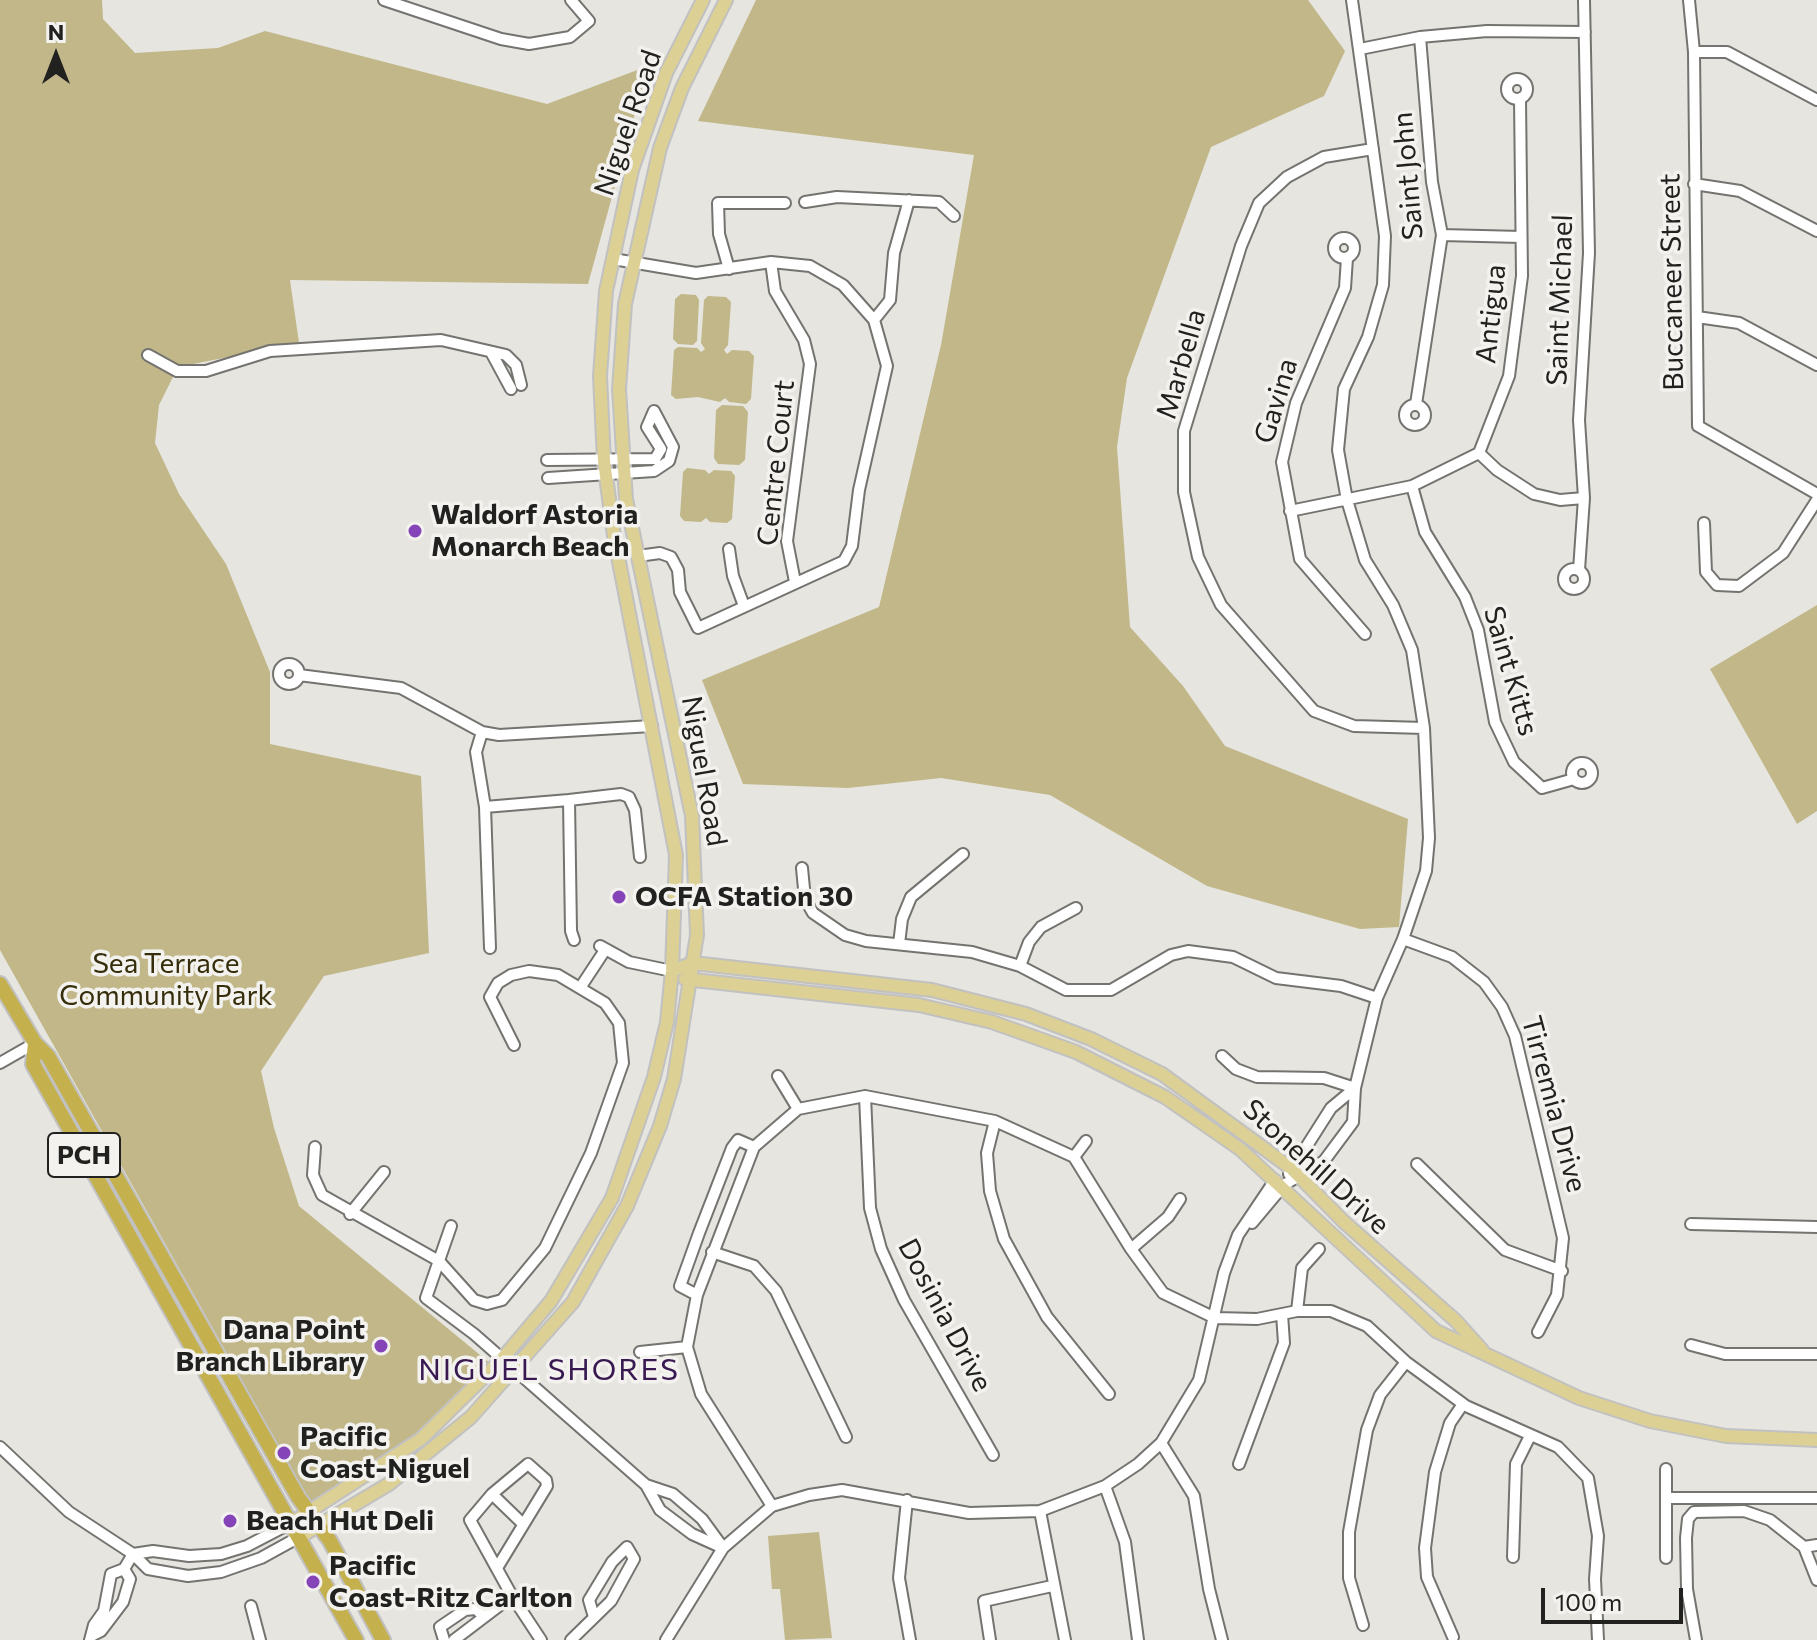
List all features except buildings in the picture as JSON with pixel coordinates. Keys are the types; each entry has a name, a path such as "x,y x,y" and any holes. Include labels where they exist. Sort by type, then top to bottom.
{"highway":[{"name":"PCH","path":"0,984 35,1043 48,1056 312,1519 330,1541 383,1640"},
{"name":"PCH","path":"35,1043 33,1064 155,1284 301,1536 356,1640"}],"main road":[{"name":"Niguel Road","path":"312,1519 421,1439 502,1359 551,1301 612,1198 641,1122 654,1077 667,1022 676,855 605,476 600,376 606,291 632,170 666,73 703,0"},
{"path":"710,0 724,4"},
{"name":"Niguel Road","path":"312,1519 389,1484 471,1417 573,1302 627,1206 660,1126 674,1079 693,963 697,906 692,816 624,475 619,389 625,304 660,148 682,88 724,4"},
{"name":"Stonehill Drive","path":"672,971 693,963 932,990 1026,1014 1091,1039 1162,1074 1295,1173 1363,1240 1456,1321 1488,1357"},
{"name":"Stonehill Drive","path":"672,971 690,982 919,1005 992,1022 1076,1052 1165,1097 1213,1129 1280,1184 1436,1331 1579,1398 1650,1421 1726,1436 1817,1440"},
{"path":"293,1522 312,1519"},
{"path":"301,1536 312,1519"}],"street":[{"path":"384,0 501,39 529,44 570,37 589,21 571,0"},
{"path":"666,1640 723,1548 772,1506 809,1495 842,1490 969,1513 1040,1511 1105,1486 1138,1464 1161,1443 1199,1380 1224,1273 1238,1235 1280,1184 1295,1173 1324,1161 1353,1122 1355,1088 1377,998 1403,939 1426,871 1428,849 1424,728 1412,650 1393,605 1365,560 1347,500 1338,450 1344,389 1368,337 1383,285 1385,236 1352,0"},
{"name":"Saint Michael","path":"1579,570 1584,498 1579,420 1589,253 1584,0"},
{"name":"Buccaneer Street","path":"1689,0 1694,52 1698,426 1817,497"},
{"path":"1360,49 1420,37 1487,31 1585,32"},
{"name":"Saint John","path":"1416,404 1442,235 1432,182 1420,37"},
{"path":"1694,52 1727,52 1817,100"},
{"name":"Antigua","path":"1479,453 1509,376 1522,276 1520,99"},
{"name":"Marbella","path":"1373,149 1324,157 1287,177 1259,203 1241,246 1184,431 1184,492 1198,557 1221,605 1314,711 1354,726 1424,728"},
{"path":"1694,184 1740,191 1817,231"},
{"path":"805,202 837,197 939,202 954,216"},
{"path":"874,320 890,300 894,253 909,200"},
{"path":"729,269 719,234 718,203 785,203"},
{"path":"1442,235 1521,237"},
{"name":"Gavina","path":"1347,258 1345,288 1296,403 1282,462 1300,559 1365,634"},
{"path":"613,259 696,273 771,262 810,266 843,285 874,320 887,366 859,490 852,546 844,561 698,628 680,592 678,570 671,557 660,553 638,556"},
{"name":"Centre Court","path":"771,262 775,291 804,340 810,364 787,541 795,582"},
{"path":"1697,317 1739,323 1817,365"},
{"path":"148,355 177,371 206,371 270,351 351,347 421,339 491,352 516,387"},
{"path":"547,460 648,461 660,454 659,443 647,427 654,411 672,441 673,454 663,467 654,471 548,478"},
{"path":"1290,511 1412,486 1479,453 1497,470 1534,494 1560,500 1584,498"},
{"name":"Saint Kitts","path":"1412,486 1425,532 1465,597 1478,630 1495,722 1514,762 1542,788 1574,779"},
{"path":"1704,523 1706,572 1717,585 1739,586 1783,553 1817,497"},
{"path":"729,549 733,576 744,606"},
{"path":"299,675 401,688 482,732 524,736 572,728 652,726"},
{"path":"482,732 476,752 485,807 490,948"},
{"path":"485,807 621,794 629,797 634,804 640,857"},
{"path":"569,800 571,931 574,940"},
{"path":"899,944 902,919 911,897 963,854"},
{"path":"802,868 805,899 826,924 845,935 866,941 972,952 1020,966 1066,990 1111,990 1171,955 1212,951 1276,978 1341,986 1377,998"},
{"path":"1020,966 1029,942 1041,927 1076,908"},
{"name":"Tirremia Drive","path":"1403,939 1452,957 1484,982 1502,1007 1515,1036 1563,1238 1562,1271 1557,1295 1538,1332"},
{"name":"Stonehill Drive","path":"580,988 603,948 629,962 672,971"},
{"path":"315,1147 313,1175 322,1195 350,1214 439,1261 467,1294 487,1304 502,1300 545,1248 591,1153 623,1063 619,1023 605,1003 558,975 529,971 511,975 498,983 490,997 514,1045"},
{"path":"0,1063 35,1043"},
{"path":"1222,1056 1236,1069 1257,1077 1324,1078 1355,1088"},
{"path":"778,1076 798,1109"},
{"path":"1295,1173 1331,1108 1355,1088"},
{"path":"772,1506 701,1394 687,1347 697,1295 754,1147 798,1109 865,1096 995,1121 1074,1157 1131,1249 1163,1293 1215,1318 1257,1319 1297,1311 1331,1311 1367,1326 1406,1362 1463,1404 1558,1447 1588,1478 1598,1536 1595,1579 1598,1640"},
{"name":"Dosinia Drive","path":"865,1096 870,1208 881,1249 904,1300 993,1455"},
{"path":"995,1121 987,1153 990,1191 1004,1239 1047,1317 1109,1394"},
{"path":"697,1295 680,1286 699,1233 732,1148 738,1140 754,1147"},
{"path":"1074,1157 1086,1141"},
{"path":"1417,1164 1505,1250 1562,1271"},
{"path":"350,1214 384,1172"},
{"path":"1131,1249 1168,1217 1180,1199"},
{"path":"1691,1224 1817,1227"},
{"path":"451,1226 426,1298 515,1370 646,1485 660,1510 692,1534 723,1548"},
{"path":"1297,1311 1302,1268 1319,1249"},
{"path":"712,1252 754,1266 776,1291 846,1437"},
{"path":"1239,1464 1284,1343 1282,1314"},
{"path":"1691,1345 1725,1354 1817,1354"},
{"path":"640,1352 687,1347"},
{"path":"1363,1625 1349,1578 1349,1532 1367,1430 1380,1395 1406,1362"},
{"path":"1453,1637 1427,1577 1425,1548 1435,1472 1450,1423 1463,1404"},
{"path":"1513,1557 1516,1464 1530,1436"},
{"path":"1161,1443 1194,1496 1209,1589 1222,1640"},
{"path":"0,1447 69,1512 133,1554 148,1569 168,1574 221,1572 261,1558 301,1536"},
{"path":"497,1568 547,1482 528,1464 492,1494 470,1520 512,1596 541,1640"},
{"path":"1666,1469 1666,1558"},
{"path":"646,1485 673,1494 702,1519 723,1548"},
{"path":"1105,1486 1125,1542 1138,1640"},
{"path":"492,1494 522,1523"},
{"path":"1666,1498 1713,1504 1770,1520 1804,1547 1817,1580"},
{"path":"1696,1640 1687,1589 1688,1519 1694,1512 1713,1504 1817,1498"},
{"path":"907,1500 899,1578 910,1640"},
{"path":"1040,1511 1052,1586 1065,1640"},
{"path":"133,1554 153,1551 189,1556 221,1554 247,1546 293,1522"},
{"path":"1804,1547 1817,1545"},
{"path":"571,1640 611,1601 634,1559 627,1547 612,1562 589,1600 594,1617"},
{"path":"109,1613 106,1592 111,1574 124,1569 133,1554"},
{"path":"91,1638 94,1625 125,1596 130,1579 124,1569"},
{"path":"990,1640 984,1601 1052,1586"},
{"path":"106,1592 125,1596"},
{"path":"454,1640 471,1631 483,1616 512,1596"},
{"path":"251,1606 260,1640"},
{"path":"444,1640 440,1627 465,1610 476,1609 483,1616"}],"green space":[{"name":"Sea Terrace Community Park","path":"0,0 102,0 103,19 135,53 218,48 265,31 547,104 648,66 588,284 290,280 299,343 178,367 159,405 155,443 179,494 226,564 270,672 270,744 421,776 429,953 324,976 261,1071 274,1128 299,1206 491,1364 435,1421 311,1503 0,950"},
{"path":"756,0 1308,0 1345,51 1324,96 1211,147 1127,378 1117,447 1130,627 1183,686 1225,746 1408,819 1399,927 1360,929 1207,886 1050,795 941,778 848,788 743,784 702,680 879,607 941,345 974,155 698,121"},
{"path":"681,294 696,295 699,300 697,341 693,345 678,344 673,339 675,299"},
{"path":"708,296 726,297 731,302 728,345 724,350 727,354 732,350 749,351 754,356 751,399 746,404 729,402 725,398 720,402 698,397 676,399 671,395 674,350 678,347 697,348 701,352 705,349 701,343 704,300"},
{"path":"722,405 743,406 748,412 745,460 739,465 718,464 714,458 716,410"},
{"path":"687,468 705,470 709,474 714,470 731,471 735,476 732,519 727,523 710,522 706,518 701,522 684,521 680,516 683,472"},
{"path":"1817,605 1817,811 1797,824 1710,669"},
{"path":"819,1532 832,1638 785,1640 780,1589 772,1589 768,1536"}],"place":[{"name":"Waldorf Astoria Monarch Beach","path":"415,531"},
{"name":"OCFA Station 30","path":"619,897"},
{"name":"Dana Point Branch Library","path":"381,1346"},
{"name":"Pacific Coast-Niguel","path":"284,1453"},
{"name":"Beach Hut Deli","path":"230,1521"},
{"name":"Pacific Coast-Ritz Carlton","path":"313,1582"}],"district":[{"name":"NIGUEL SHORES","path":"549,1370"}]}
